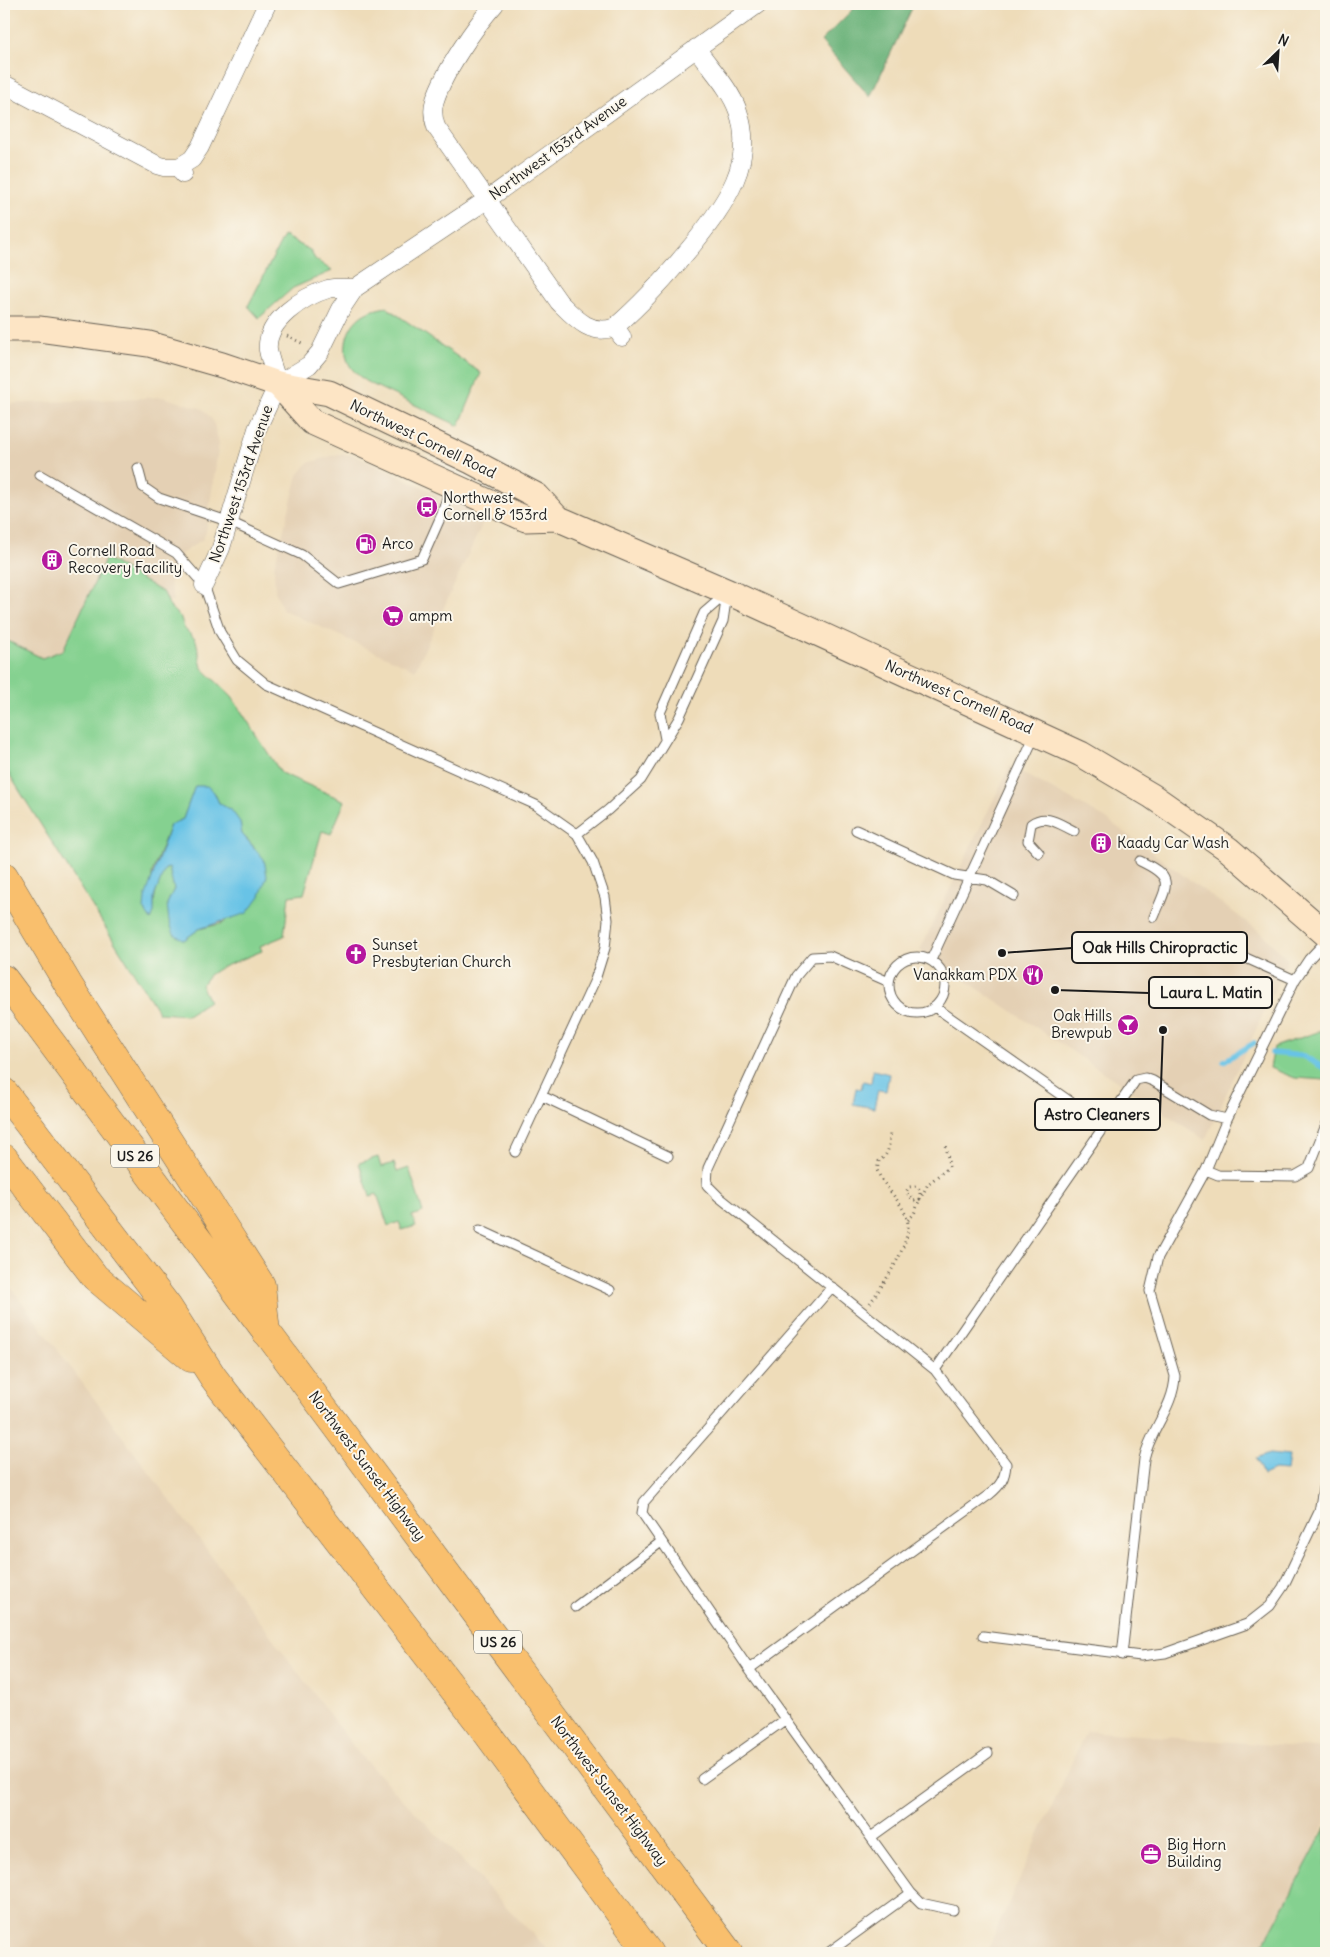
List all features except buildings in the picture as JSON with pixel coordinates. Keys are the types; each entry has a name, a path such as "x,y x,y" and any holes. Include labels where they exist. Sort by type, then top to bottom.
{"highway":[{"path":"4,876 68,984 261,1285 266,1332"},
{"name":"Northwest Sunset Highway","path":"4,979 730,1953"},
{"path":"4,1092 168,1307 214,1377 481,1725 650,1953"},
{"path":"4,1158 95,1277 214,1377"}],"main road":[{"name":"Northwest Cornell Road","path":"4,330 39,329 149,344 222,365 278,384 329,393 408,430 537,496 557,518 728,592 1037,732 1116,773 1191,822 1273,885 1326,934"},
{"name":"Northwest Cornell Road","path":"278,384 312,422 526,519 557,518"}],"street":[{"path":"4,84 158,165 181,171 200,147 267,4"},
{"path":"495,4 466,43 440,87 433,110 436,127 564,308 583,324 600,331 618,332 666,278 722,208 738,174 744,142 738,111 731,96 696,48"},
{"name":"Northwest 153rd Avenue","path":"204,585 230,522 257,429 278,384 309,365 320,352 341,309 355,288 488,199 758,4"},
{"path":"278,384 268,348 272,331 280,321 300,302 329,289 355,288"}],"lane":[{"path":"138,468 143,487 158,498 230,522 302,555 339,584 422,559 442,514 451,485"},
{"path":"40,475 176,553 204,585 220,632 237,660 266,684 536,806 577,834 593,862 605,897 608,920 605,948 595,980 515,1152"},
{"path":"577,834 608,810 641,780 679,718 723,621 728,592"},
{"path":"665,739 660,713 704,613 728,592"},
{"path":"931,960 1037,732"},
{"path":"1039,853 1028,841 1031,824 1039,818 1046,818 1074,831"},
{"path":"856,830 954,875 987,880 1014,896"},
{"path":"1140,861 1155,868 1165,877 1167,885 1154,917"},
{"path":"1199,937 1296,980"},
{"path":"1122,1655 1146,1448 1171,1399 1175,1376 1150,1291 1158,1257 1206,1170 1226,1119 1296,980 1309,959 1326,941"},
{"path":"749,1669 999,1487 1005,1476 1006,1464 935,1370 719,1197 707,1185 708,1168 796,976 812,957 830,956 889,982"},
{"path":"915,957 931,960 939,967 944,977 945,988 942,999 935,1008 924,1012 914,1013 903,1010 894,1003 890,993 889,982 892,971 899,963 915,957"},
{"path":"935,1008 1104,1126"},
{"path":"935,1370 1136,1080 1145,1078 1209,1116 1226,1119"},
{"path":"542,1096 668,1156"},
{"path":"1206,1170 1218,1175 1295,1176 1304,1173 1309,1168 1326,1125"},
{"path":"480,1230 610,1290"},
{"path":"832,1287 644,1502 642,1507 645,1519 749,1669 912,1894 921,1903 953,1910"},
{"path":"983,1636 1141,1656 1180,1648 1248,1624 1270,1606 1283,1587 1319,1512 1326,1471"},
{"path":"575,1607 661,1542"},
{"path":"702,1779 786,1719"},
{"path":"871,1837 988,1752"},
{"path":"828,1953 912,1894"}],"path":[{"path":"284,335 306,345"},
{"path":"864,1312 880,1288 906,1241 908,1220 877,1170 879,1161 886,1156 890,1134"},
{"path":"908,1220 914,1214 928,1184 949,1167 946,1144"},
{"path":"916,1186 920,1190 920,1199 914,1202 906,1192 910,1187 916,1186"}],"shaded area":[{"path":"163,397 203,409 213,421 219,443 206,532 203,539 181,554 173,569 170,582 174,601 167,601 164,593 106,558 63,650 42,658 4,639 4,404"},
{"path":"338,454 353,455 486,516 415,670 283,610 275,591 274,567 298,475 308,463"},
{"path":"1010,766 1105,818 1259,931 1288,960 1205,1140 920,950"},
{"path":"4,1283 10,1286 359,1754 551,1953 4,1953"},
{"path":"1086,1731 1326,1749 1326,1822 1266,1953 986,1953"}],"green space":[{"path":"858,4 914,4 870,97 821,41"},
{"path":"284,236 310,250 315,259 332,271 293,288 259,318 248,306"},
{"path":"386,307 481,373 459,426 365,381 349,364 346,357 346,342 351,328 363,315 372,310"},
{"path":"106,558 164,593 170,607 181,618 184,628 196,640 202,668 232,697 281,773 345,801 331,834 322,831 304,894 289,896 284,936 260,946 262,951 218,969 209,975 201,985 209,1001 187,1015 159,1013 4,766 4,639 42,658 63,650","holes":["195,786 214,792 219,803 232,811 242,834 255,848 224,923 199,929 184,940 167,904 174,889 169,868 165,869 158,886 151,920 152,873 170,825 183,819"]},
{"path":"1326,1029 1326,1080 1295,1078 1270,1068 1274,1047"},
{"path":"378,1157 381,1167 394,1163 397,1172 409,1168 423,1212 412,1216 416,1226 402,1230 399,1222 388,1226 377,1194 370,1196 359,1163"},
{"path":"1326,1827 1326,1953 1259,1953"}],"water":[{"path":"195,786 207,786 214,792 219,803 232,811 240,822 242,834 264,859 267,876 260,896 247,913 199,929 184,940 174,934 169,921 167,904 174,889 169,868 165,869 154,897 154,913 151,920 144,909 145,898 170,825 183,819"},
{"path":"873,1070 889,1074 886,1091 878,1090 874,1108 853,1104 856,1088 861,1089 863,1081 871,1083"},
{"path":"1269,1454 1289,1456 1287,1471 1274,1470 1263,1475 1256,1459"}],"waterway":[{"path":"1224,1061 1254,1043"},
{"path":"1272,1053 1303,1056 1326,1069"}],"place":[{"name":"Northwest Cornell & 153rd","path":"427,507"},
{"name":"Arco","path":"366,544"},
{"name":"Cornell Road Recovery Facility","path":"52,560"},
{"name":"ampm","path":"393,616"},
{"name":"Kaady Car Wash","path":"1101,843"},
{"name":"Oak Hills Chiropractic","path":"1002,953"},
{"name":"Sunset Presbyterian Church","path":"356,954"},
{"name":"Vanakkam PDX","path":"1033,975"},
{"name":"Laura L. Matin","path":"1055,990"},
{"name":"Oak Hills Brewpub","path":"1128,1025"},
{"name":"Astro Cleaners","path":"1163,1030"},
{"name":"Big Horn Building","path":"1151,1854"}]}
